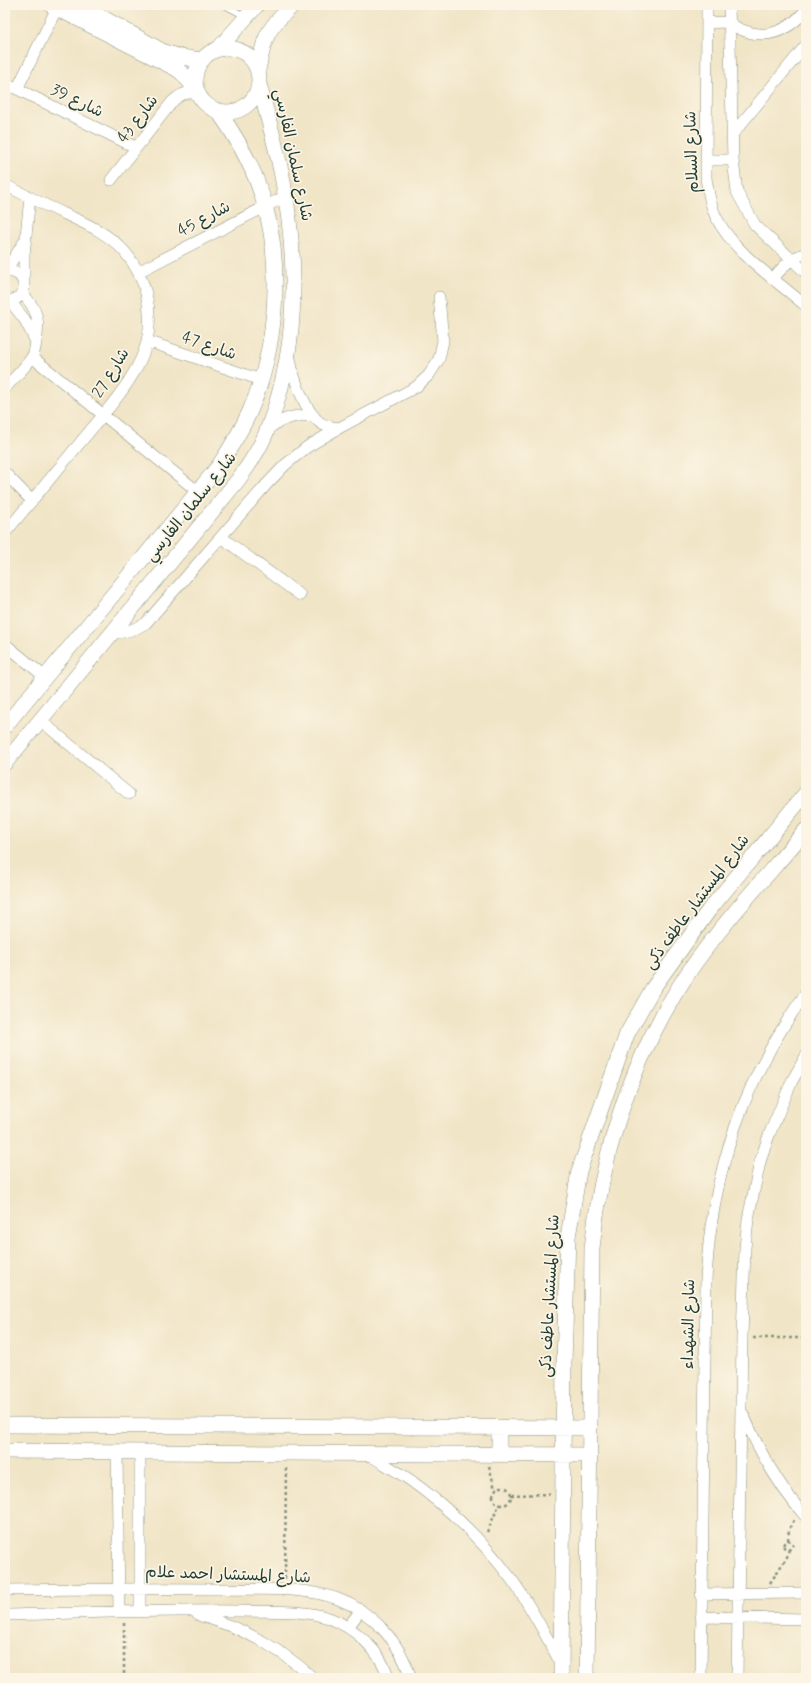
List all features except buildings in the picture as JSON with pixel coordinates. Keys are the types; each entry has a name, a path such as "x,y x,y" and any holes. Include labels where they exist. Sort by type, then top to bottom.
{"street":[{"path":"80,5 164,52 181,57 201,60"},
{"path":"219,48 257,5"},
{"path":"17,89 54,7 175,68 182,73 206,105 218,111 232,112 245,107 254,97 268,31 275,21 293,5"},
{"name":"شارع السلام","path":"707,5 706,178 709,198 716,216 726,234 738,249 806,306"},
{"path":"728,5 733,160 737,192 755,225 806,273"},
{"path":"707,22 728,23 739,29 754,34 768,34 783,30 805,13"},
{"path":"732,135 806,45"},
{"path":"197,91 195,73 201,60 212,51 219,48 233,48 246,53 251,58 258,77"},
{"name":"شارع سلمان الفارسي","path":"5,763 238,480 255,456 268,429 276,407 288,349 293,313 294,276 292,238 286,196 276,147 258,77"},
{"name":"شارع 39","path":"5,84 135,147"},
{"name":"شارع 43","path":"111,180 135,147 175,98 186,93 197,91"},
{"name":"شارع سلمان الفارسي","path":"5,726 218,466 236,440 250,411 261,380 269,346 274,311 275,276 272,240 265,206 240,146 230,127 218,111"},
{"path":"706,160 733,160"},
{"name":"شارع 27","path":"5,185 105,234 110,238 124,251 138,272 145,288 149,306 147,341 141,360 131,376 103,415 5,533"},
{"name":"شارع 45","path":"138,272 286,196"},
{"path":"7,300 15,300 23,288 30,197"},
{"path":"5,272 26,240"},
{"path":"774,278 791,259 806,253"},
{"path":"5,272 14,272 19,275 23,288 32,303 37,316 39,329 32,357 5,388"},
{"path":"112,633 124,633 136,630 146,623 285,465 307,448 340,428 416,387 429,375 439,359 443,341 439,297"},
{"path":"7,300 25,320 36,342"},
{"name":"شارع 47","path":"147,341 261,380"},
{"path":"288,349 292,373 301,395 314,416 321,423 329,427 340,428"},
{"path":"32,357 197,491"},
{"path":"268,429 285,419 294,416 314,416"},
{"path":"5,473 32,501"},
{"path":"221,537 300,595"},
{"path":"5,644 45,677"},
{"path":"40,720 129,794"},
{"name":"شارع المستشار عاطف ذكى","path":"561,1671 562,1454 568,1237 579,1171 627,1034 654,988 708,910 806,792"},
{"path":"587,1678 588,1455 592,1248 595,1218 609,1146 633,1076 658,1022 689,972 725,925 806,830"},
{"name":"شارع الشهداء","path":"701,1678 706,1281 709,1233 725,1156 747,1094 775,1040 806,993"},
{"path":"737,1678 742,1338 745,1248 753,1191 760,1162 779,1108 806,1056"},
{"path":"564,1363 590,1363"},
{"path":"741,1410 762,1454 803,1514"},
{"path":"5,1425 589,1428"},
{"path":"492,1454 500,1427"},
{"path":"5,1451 588,1455"},
{"path":"117,1452 119,1588 122,1612"},
{"path":"140,1452 140,1612"},
{"path":"368,1454 409,1480 447,1510 482,1543 512,1580 538,1621 561,1671"},
{"path":"562,1494 588,1495"},
{"name":"شارع المستشار احمد علام","path":"5,1590 139,1588 285,1590 318,1594 337,1599 361,1610 388,1633 407,1663 411,1678"},
{"path":"701,1594 806,1593"},
{"path":"184,1610 226,1623 265,1642 301,1667 313,1678"},
{"path":"5,1615 184,1610 307,1613 329,1618 348,1627 370,1645 386,1668 389,1678"},
{"path":"348,1627 361,1610"},
{"path":"701,1617 806,1619"}],"lane":[{"path":"224,5 245,17"}],"path":[{"path":"742,1338 806,1338"},
{"path":"285,1590 286,1453"},
{"path":"492,1454 495,1489 492,1496 499,1505"},
{"path":"495,1489 503,1486 507,1488 511,1495"},
{"path":"511,1495 562,1494"},
{"path":"499,1505 508,1503 511,1495"},
{"path":"482,1543 499,1505"},
{"path":"789,1549 784,1547 784,1544 788,1540 789,1529 803,1514"},
{"path":"764,1594 787,1557 789,1549 793,1545 792,1542 788,1540"},
{"path":"122,1612 124,1678"}]}
